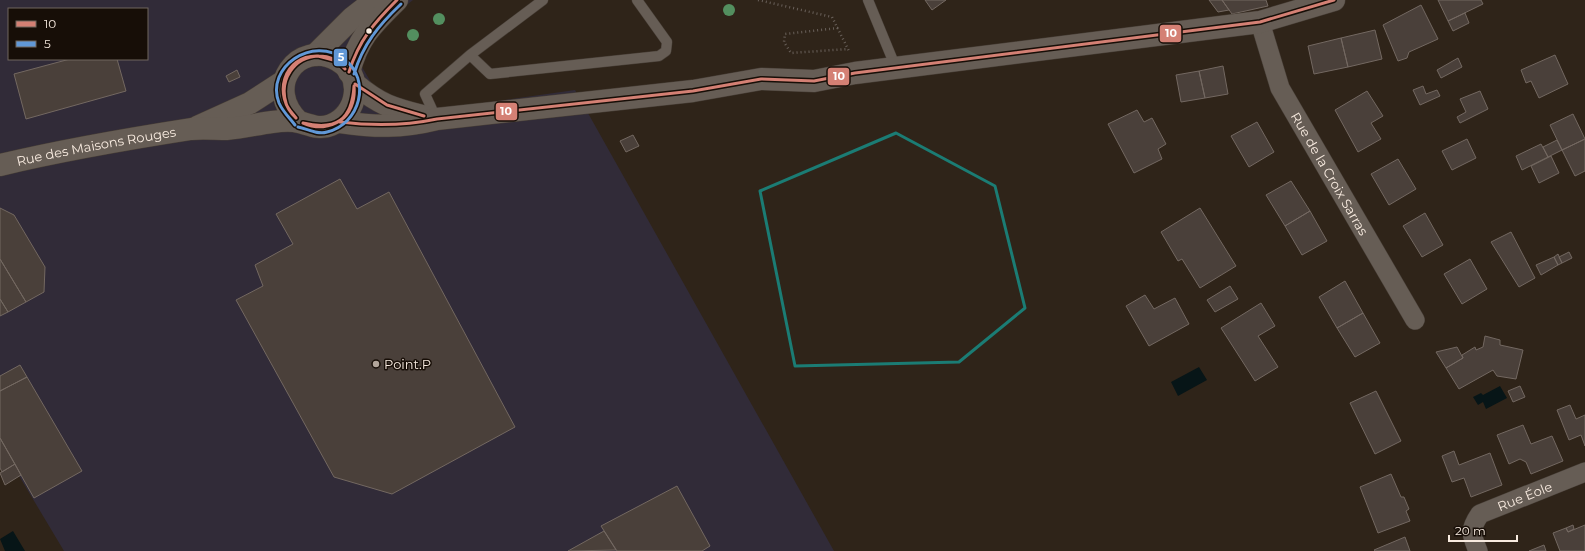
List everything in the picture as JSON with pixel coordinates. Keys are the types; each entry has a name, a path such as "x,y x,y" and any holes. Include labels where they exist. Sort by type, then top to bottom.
{"street":[{"path":"315,55 352,18 375,0"},
{"path":"397,0 368,28 362,38 354,56 352,78 355,95 353,105 340,122 319,128 308,126 298,122 290,114 285,104 282,93 284,81 288,72 296,63 304,58 315,55 326,56 337,60 352,78 368,95 391,108 437,119"},
{"path":"340,122 388,127 411,125 437,119 693,91 761,79 814,81 855,73 1260,22 1334,0"},
{"name":"Rue de la Croix Sarras","path":"1260,22 1280,88 1415,320"},
{"name":"Rue des Maisons Rouges","path":"193,129 250,103 284,81"},
{"name":"Rue des Maisons Rouges","path":"0,165 44,154 193,129 228,129 280,121 298,122"},
{"name":"Rue Éole","path":"1478,551 1472,538 1472,525 1480,514 1585,472"}],"lane":[{"path":"437,119 425,94 470,55 543,0"},
{"path":"470,55 490,74 659,56 666,51 667,42 637,0"},
{"path":"868,0 896,68"}],"path":[{"path":"758,0 832,17 838,28 848,49 791,53 784,42 785,34 838,28"}],"highlighted area":[{"path":"896,133 995,186 1025,308 959,362 795,366 760,191"}],"shaded area":[{"path":"0,0 413,0 383,24 362,53 362,67 375,89 414,108 455,107 575,90 834,551 64,551 0,444"},
{"path":"1199,367 1207,380 1178,396 1171,382"},
{"path":"1500,386 1507,398 1486,409 1483,402 1478,405 1473,397 1481,393 1483,395"},
{"path":"13,531 25,551 5,551 0,539"}],"building":[{"path":"925,0 946,0 932,10"},
{"path":"1209,0 1222,0 1229,10 1218,12"},
{"path":"1222,0 1266,0 1268,6 1232,14"},
{"path":"1438,0 1481,0 1483,4 1448,21"},
{"path":"1421,5 1438,39 1409,52 1407,58 1398,61 1383,25"},
{"path":"1465,13 1469,23 1453,31 1448,21"},
{"path":"1375,30 1382,59 1348,67 1341,38"},
{"path":"1341,38 1348,67 1314,74 1308,46"},
{"path":"1555,55 1568,84 1539,98 1531,81 1526,83 1521,70"},
{"path":"1458,58 1462,67 1441,78 1437,70"},
{"path":"66,60 117,60 126,91 26,119 14,74"},
{"path":"1223,66 1228,94 1205,98 1199,71"},
{"path":"237,70 240,77 229,82 226,76"},
{"path":"1199,71 1205,98 1181,102 1176,75"},
{"path":"1423,86 1426,94 1437,90 1440,96 1420,105 1413,90"},
{"path":"1367,91 1383,116 1371,123 1381,139 1358,152 1335,110"},
{"path":"1480,91 1488,109 1460,123 1457,117 1466,112 1460,99"},
{"path":"1137,110 1144,122 1152,118 1166,144 1158,149 1162,159 1134,173 1108,124"},
{"path":"1573,114 1585,139 1562,150 1550,125"},
{"path":"1257,122 1274,152 1249,167 1231,136"},
{"path":"633,135 639,146 626,152 620,141"},
{"path":"1467,139 1476,158 1452,170 1442,151"},
{"path":"1585,139 1585,171 1575,176 1562,150"},
{"path":"1557,140 1562,150 1548,157 1543,147"},
{"path":"1541,144 1548,157 1522,170 1516,156"},
{"path":"1551,156 1559,173 1539,183 1531,166"},
{"path":"1398,159 1416,189 1389,205 1371,174"},
{"name":"Point.P","path":"340,179 357,209 389,192 515,427 392,494 334,477 236,300 263,286 255,265 293,244 276,214"},
{"path":"1291,181 1310,211 1285,226 1266,195"},
{"path":"0,208 14,215 45,267 44,292 26,302 0,259"},
{"path":"1200,208 1236,266 1200,288 1182,259 1178,261 1161,232"},
{"path":"1310,211 1327,241 1302,255 1285,226"},
{"path":"1425,213 1443,245 1422,257 1403,226"},
{"path":"1511,232 1535,278 1519,287 1491,242"},
{"path":"1569,252 1572,258 1562,263 1559,257"},
{"path":"1558,254 1562,263 1558,265 1554,257"},
{"path":"1554,257 1558,265 1541,275 1536,265"},
{"path":"0,259 26,302 8,312 0,299"},
{"path":"1470,259 1487,289 1462,304 1444,274"},
{"path":"1345,281 1363,313 1337,328 1319,297"},
{"path":"1230,286 1238,299 1215,312 1207,300"},
{"path":"1145,295 1154,309 1175,298 1189,324 1149,346 1126,306"},
{"path":"0,299 8,312 0,316"},
{"path":"1261,303 1275,326 1258,336 1278,367 1255,381 1221,328"},
{"path":"1363,313 1380,343 1355,357 1337,328"},
{"path":"1485,336 1500,340 1500,345 1523,350 1516,379 1497,376 1493,370 1459,389 1446,368 1463,358 1462,355 1475,347 1476,350 1483,347"},
{"path":"1457,347 1463,358 1446,368 1436,352"},
{"path":"20,365 27,377 0,391 0,376"},
{"path":"27,377 82,471 34,498 0,438 0,391"},
{"path":"1520,386 1525,397 1513,402 1508,391"},
{"path":"1376,391 1401,441 1375,454 1350,403"},
{"path":"1570,405 1576,419 1585,415 1585,446 1581,435 1569,440 1557,410"},
{"path":"1523,425 1531,444 1552,436 1563,461 1531,474 1526,462 1520,459 1509,464 1497,435"},
{"path":"0,438 15,464 2,472 0,468"},
{"path":"1454,451 1459,465 1490,453 1502,485 1471,497 1464,478 1452,482 1442,456"},
{"path":"15,464 21,475 5,485 0,473"},
{"path":"1391,474 1401,497 1404,497 1409,509 1406,511 1410,521 1378,533 1360,487"},
{"path":"677,486 710,546 702,551 617,551 601,526"},
{"path":"1573,525 1574,529 1568,532 1566,528"},
{"path":"1585,525 1585,551 1560,551 1553,533 1566,528 1568,532"},
{"path":"604,531 616,550 568,551"},
{"path":"1405,537 1410,551 1374,550"},
{"path":"1544,545 1546,551 1529,551"}],"transit line":[{"name":"10","path":"349,72 357,50 368,33 381,16 397,0"},
{"name":"10","path":"340,122 376,125 401,124 693,91 761,79 814,81 855,73 1260,22 1334,0"},
{"name":"5","path":"354,74 367,44 379,27 401,4"},
{"name":"5","path":"295,125 284,112 279,103 277,90 279,78 285,67 295,58 306,53 319,51 332,53 344,59 353,68 358,78 360,89 354,111 348,120 338,127 323,133 298,127"},
{"name":"10","path":"296,118 284,99 283,88 285,78 289,69 296,62 306,57 318,56"},
{"name":"10","path":"296,118 286,103 284,94 287,78 295,65 309,57 318,56"},
{"name":"10","path":"318,56 337,61 345,69"},
{"name":"10","path":"318,56 333,59 340,63 345,69"},
{"name":"10","path":"355,84 387,105 424,116"},
{"name":"10","path":"303,123 325,125 333,124 340,120 346,115 350,107 353,98 354,86"},
{"name":"10","path":"303,123 323,127 340,121 351,107 354,97 354,86"}],"place":[{"name":"Point.P","path":"376,364"}]}
